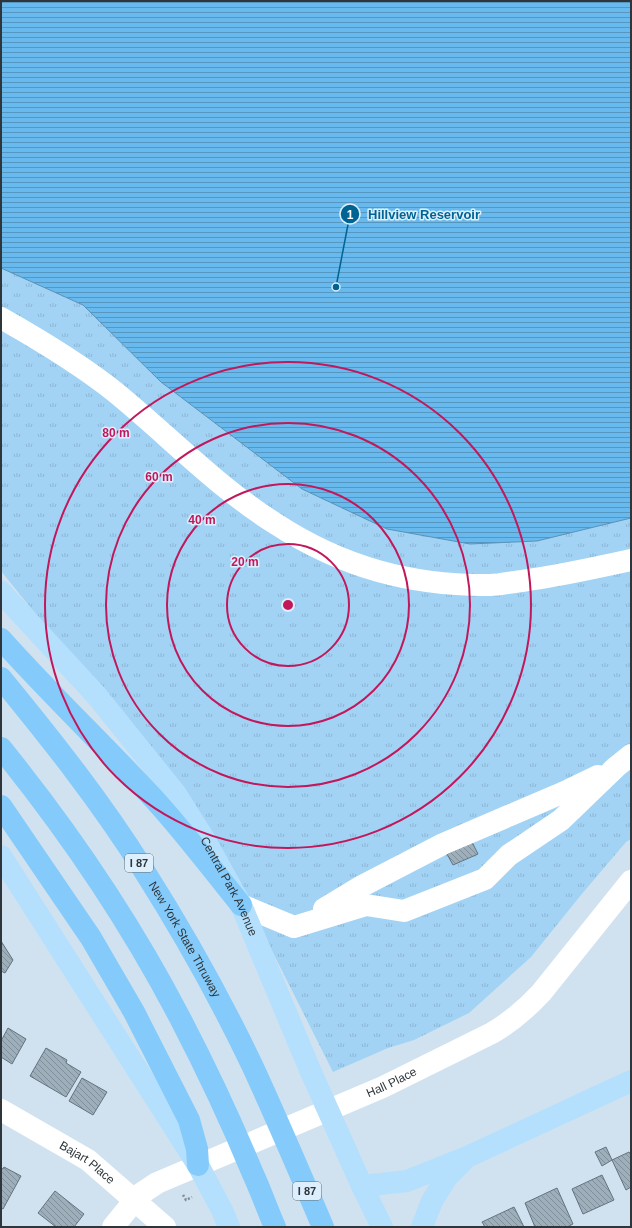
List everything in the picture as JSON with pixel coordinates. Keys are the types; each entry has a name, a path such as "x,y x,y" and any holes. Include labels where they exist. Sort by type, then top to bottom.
{"highway":[{"path":"1,639 154,800 241,905"},
{"name":"New York State Thruway","path":"1,678 57,747 101,807 143,868 181,930 252,1065 323,1227"},
{"path":"1,748 63,829 105,890 144,953 180,1018 212,1084 253,1173 275,1227"},
{"path":"1,806 91,938 134,1012 189,1120 197,1149 207,1162"}],"main road":[{"name":"Central Park Avenue","path":"1,592 96,696 175,793 206,842 241,905 310,1070 382,1227"},
{"path":"1,856 207,1162 229,1227"},
{"path":"362,1186 407,1181 467,1157 631,1081"},
{"path":"422,1227 432,1201 447,1177 467,1157"}],"street":[{"path":"1,318 57,352 114,392 220,482 275,524 333,556 367,568 423,582 491,585 547,577 631,560"},
{"path":"241,905 294,927 366,905 404,911 485,879 510,855 561,820 623,761"},
{"path":"294,927 362,886 443,844 569,790 623,761"},
{"name":"Hall Place","path":"113,1227 134,1200 150,1186 383,1087 508,1024 524,1010 557,974 631,881"},
{"name":"Bajart Place","path":"1,1110 79,1154 96,1166 165,1227"}],"path":[{"path":"182,1193 186,1200 193,1197"}],"green space":[{"path":"1,268 83,305 161,382 302,489 387,529 470,544 537,541 631,518 631,839 626,842 581,895 531,957 469,1013 414,1040 388,1048 333,1072 262,931 197,814 1,571"}],"shaded area":[{"path":"1,1 631,1 631,518 537,541 470,544 387,529 302,489 161,382 83,305 1,268"}],"building":[{"path":"472,842 478,854 453,865 447,854"},
{"path":"1,941 13,960 5,973 1,971"},
{"path":"8,1028 26,1039 12,1064 1,1057 1,1041"},
{"path":"46,1048 67,1060 66,1063 81,1072 66,1097 30,1076"},
{"path":"82,1078 107,1092 93,1115 69,1101"},
{"path":"606,1147 612,1160 602,1166 595,1152"},
{"path":"629,1152 631,1155 631,1187 626,1190 612,1160"},
{"path":"4,1167 21,1176 3,1209 1,1208 1,1168 3,1169"},
{"path":"602,1175 614,1200 583,1214 572,1189"},
{"path":"557,1188 573,1224 567,1227 535,1227 525,1203"},
{"path":"55,1191 84,1214 74,1227 56,1227 38,1213"},
{"path":"514,1207 524,1227 485,1227 482,1222"}],"place":[{"name":"Hillview Reservoir","path":"336,287"}]}
